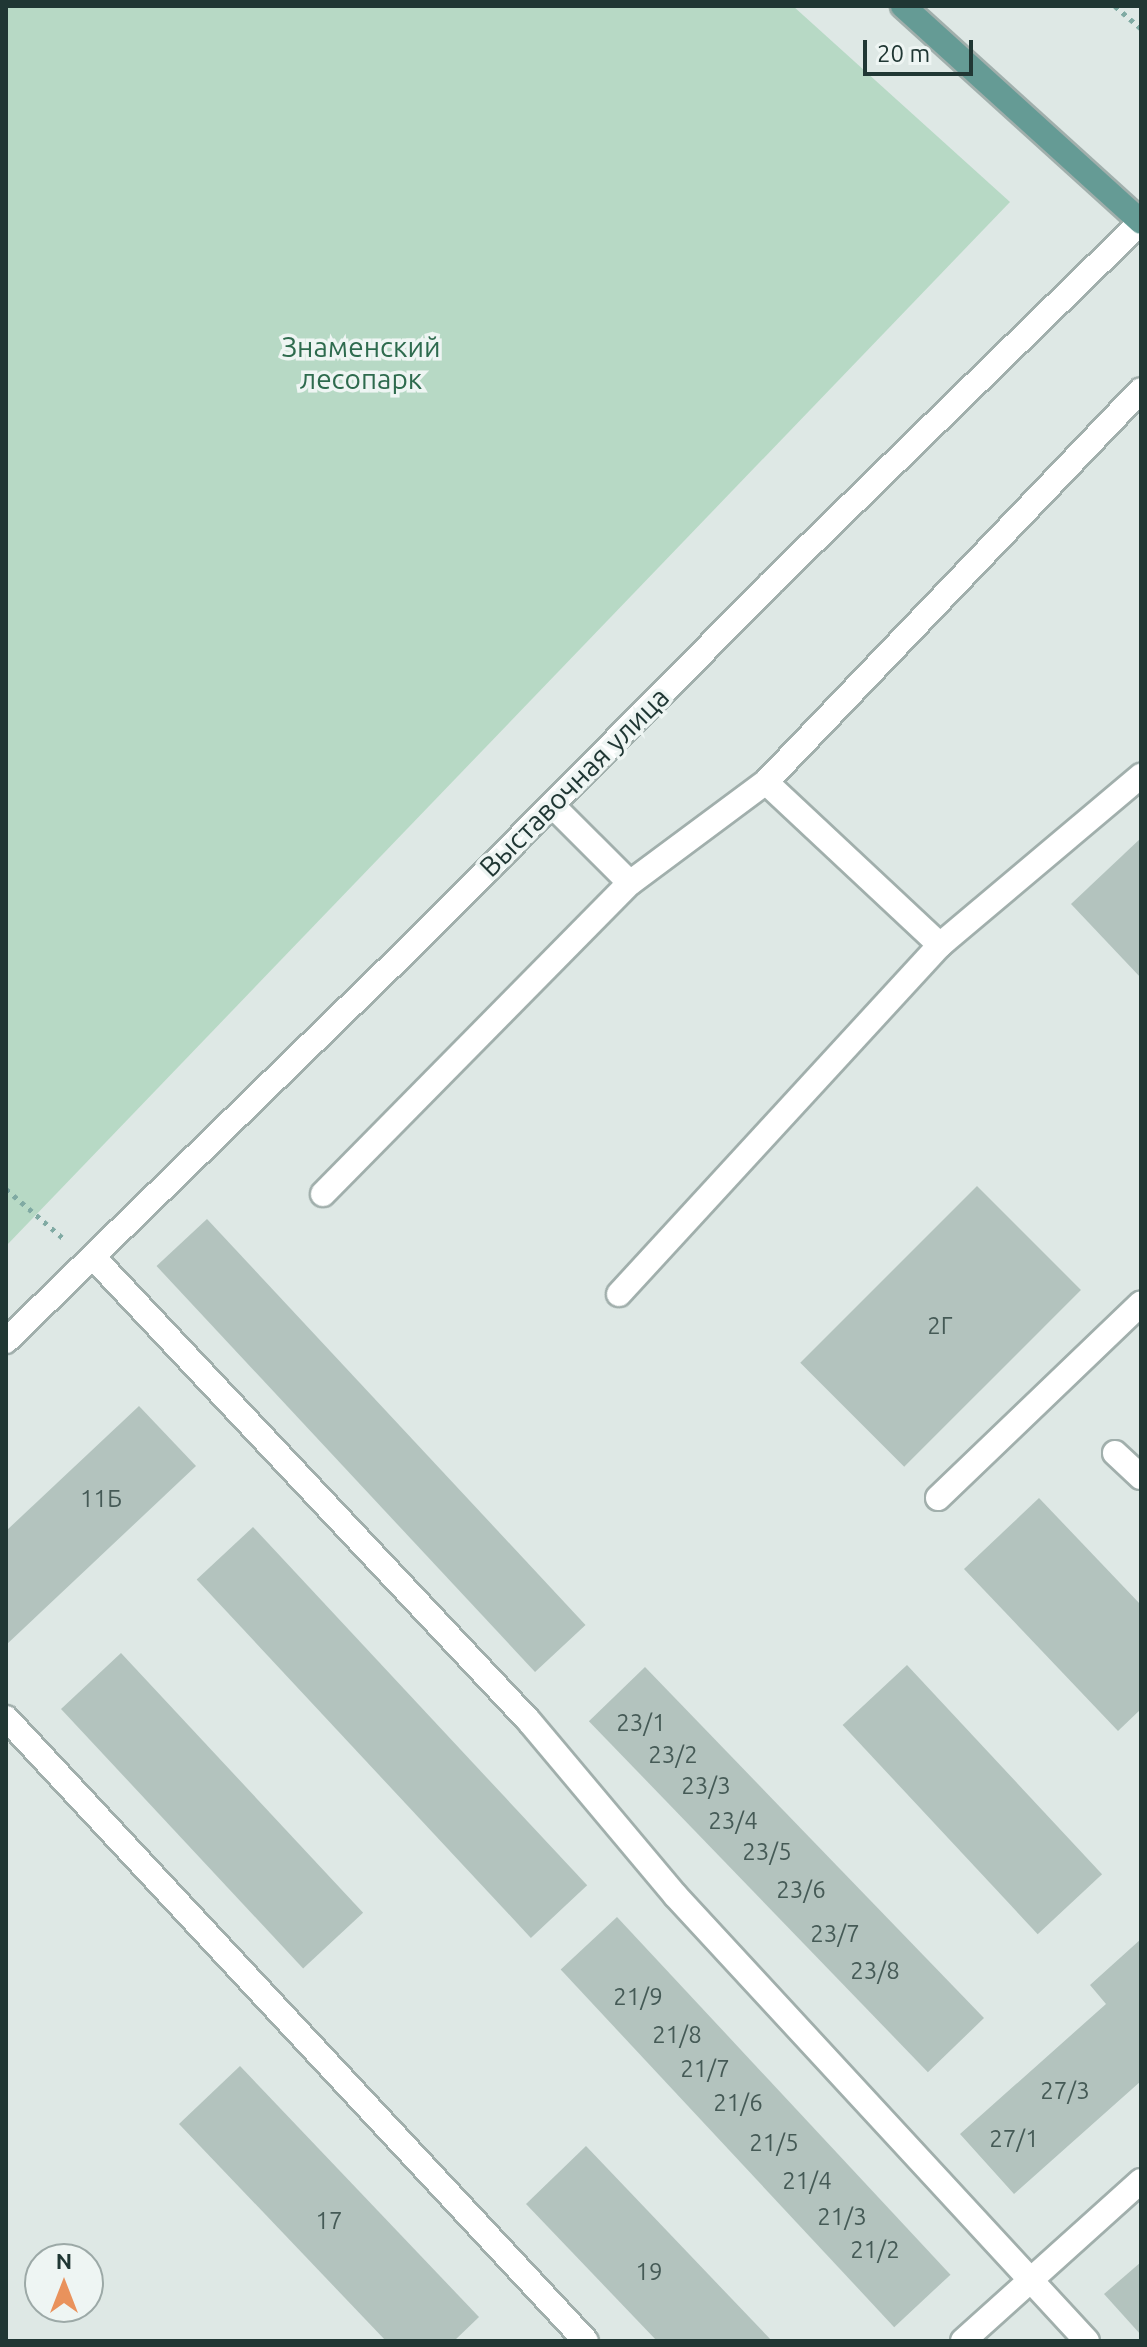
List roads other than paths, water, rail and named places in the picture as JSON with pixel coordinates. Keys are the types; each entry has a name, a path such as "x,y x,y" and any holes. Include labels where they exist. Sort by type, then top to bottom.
{"main road":[{"path":"903,6 1141,222"}],"street":[{"name":"Выставочная улица","path":"6,1341 95,1259 1047,308 1141,222"},
{"path":"323,1194 630,883 766,782 1141,390"},
{"path":"619,1294 940,945 1141,776"},
{"path":"766,782 940,945"},
{"path":"552,805 630,883"},
{"path":"95,1259 529,1721 675,1895 1087,2341"},
{"path":"938,1498 1141,1303"},
{"path":"1115,1453 1141,1477"},
{"path":"6,1718 586,2341"},
{"path":"963,2341 1141,2181"}],"park label":[{"name":"Знаменский лесопарк","path":"361,363"}]}
